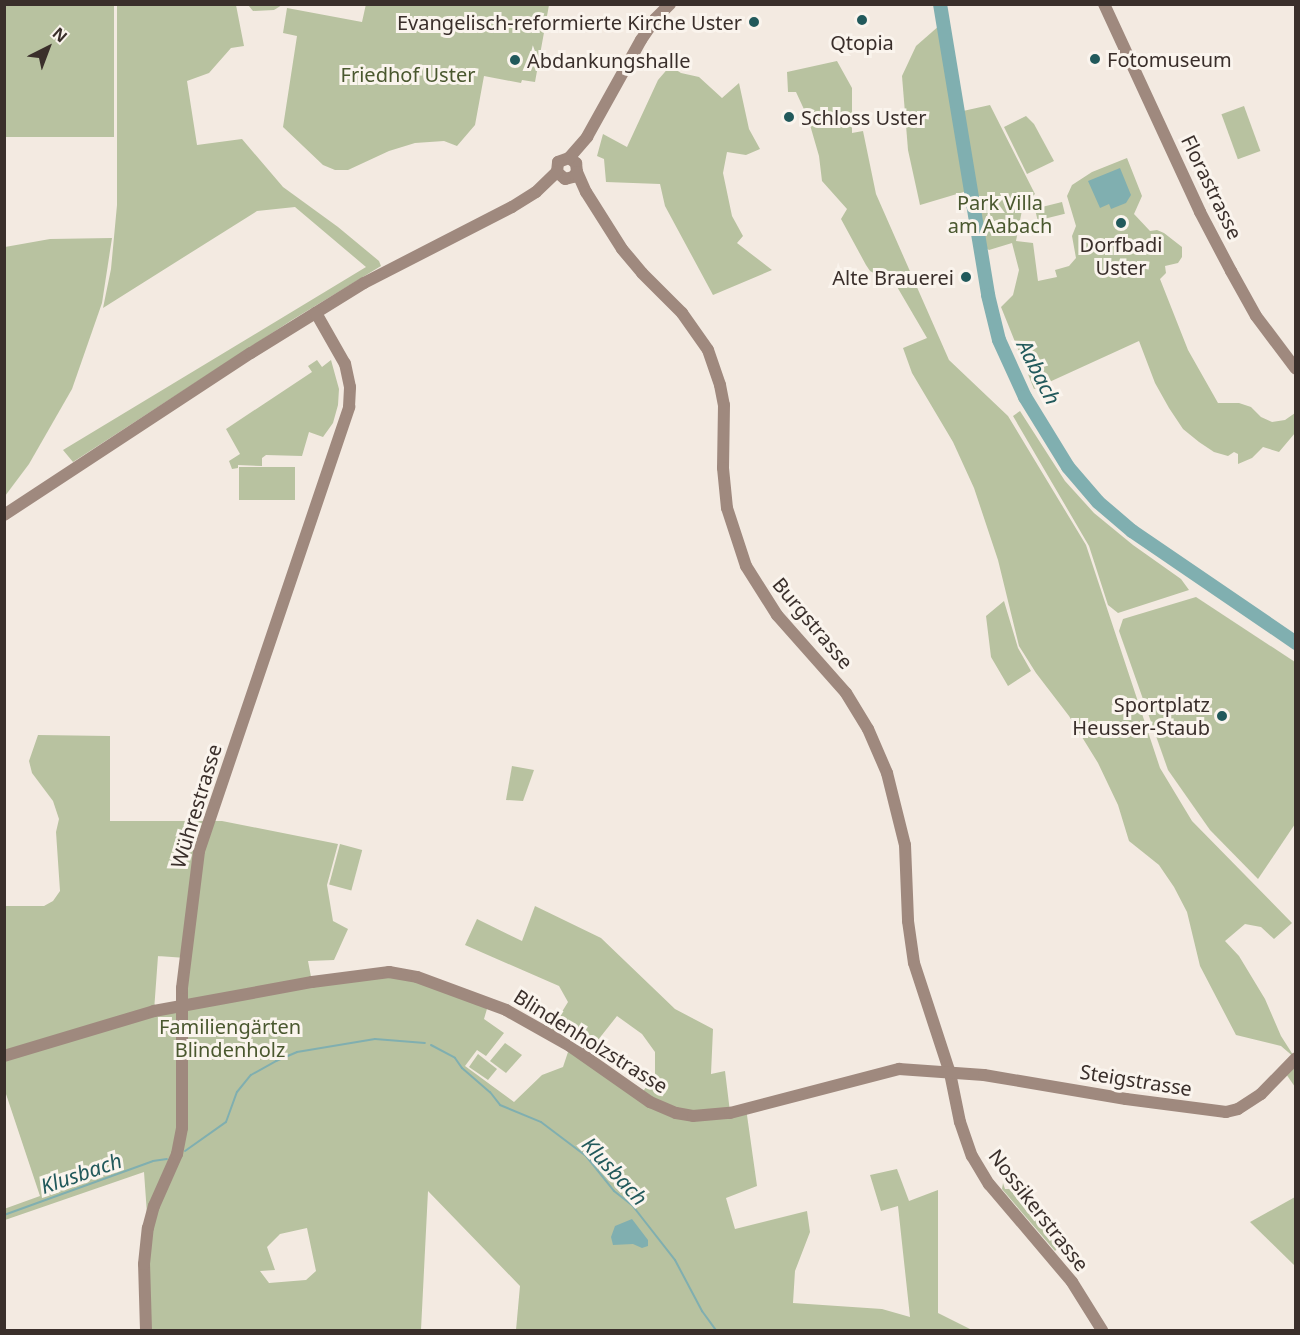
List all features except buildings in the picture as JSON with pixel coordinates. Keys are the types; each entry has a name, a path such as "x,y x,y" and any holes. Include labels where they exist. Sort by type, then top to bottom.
{"street":[{"path":"4,515 84,461 364,283 536,192 569,170 641,40 655,19 669,4"},
{"name":"Florastrasse","path":"1099,4 1106,9 1200,212 1231,271 1256,316 1296,369"},
{"name":"Burgstrasse","path":"569,170 627,255 690,321 708,350 724,405 723,475 727,508 733,535 746,566 777,615 837,681 876,745 893,789 902,825 906,858 908,921 914,963 950,1073"},
{"name":"Wührestrasse","path":"146,1330 144,1264 148,1228 154,1206 177,1154 182,1128 182,1006 194,876 199,851 349,407 350,387 345,364 316,313"},
{"name":"Blindenholzstrasse","path":"4,1056 131,1017 182,1006 362,974 402,973 515,1014 570,1046 650,1102 676,1113 693,1116 730,1113 883,1071 915,1069 950,1073"},
{"name":"Steigstrasse","path":"950,1073 984,1075 1126,1099 1226,1112 1251,1102 1275,1082 1296,1058"},
{"name":"Nossikerstrasse","path":"950,1073 965,1140 979,1169 1055,1259 1083,1298 1102,1330"}],"green space":[{"name":"Friedhof Uster","path":"366,4 549,5 535,82 522,80 521,83 484,76 475,125 457,146 444,141 415,143 389,151 348,170 335,170 323,165 283,127 297,36 283,33 287,8 362,22"},
{"path":"4,5 114,5 114,137 4,137"},
{"path":"117,5 236,5 244,46 231,48 209,73 187,81 197,145 242,139 283,187 338,227 379,261 381,266 292,320 73,462 63,450 366,267 295,207 257,211 103,308 111,269 117,205"},
{"path":"248,5 282,5 274,10 253,11"},
{"path":"940,25 967,191 920,205 908,150 902,76 916,46"},
{"path":"837,61 852,88 852,133 863,131 876,194 949,360 1008,416 1086,545 1160,768 1192,821 1292,923 1274,939 1261,927 1245,924 1225,941 1239,956 1265,999 1281,1036 1295,1058 1281,1046 1236,1035 1200,966 1187,912 1174,887 1159,865 1129,841 1118,805 1098,763 1069,716 1036,673 1019,646 998,560 974,488 953,442 912,373 903,348 927,338 896,285 870,271 866,265 841,219 847,209 822,181 819,156 808,118 796,92 788,92 787,72"},
{"path":"670,66 681,73 699,77 722,98 739,83 749,129 760,149 746,155 727,152 723,173 732,216 743,236 737,243 772,270 713,295 665,206 660,184 606,182 604,159 597,156 603,134 627,147 658,80"},
{"name":"Park Villa am Aabach","path":"990,105 1035,194 1023,205 1016,241 1033,243 1038,281 1057,277 1055,270 1069,266 1076,258 1072,236 1076,226 1067,196 1072,185 1092,172 1127,158 1142,196 1134,214 1150,231 1157,230 1164,233 1182,247 1182,257 1178,263 1165,266 1166,273 1160,279 1188,350 1218,403 1239,403 1251,407 1261,417 1272,422 1285,420 1295,413 1295,433 1279,452 1263,447 1252,458 1238,464 1238,454 1234,452 1228,456 1214,452 1199,442 1183,429 1169,408 1155,383 1139,341 1034,389 1001,307 1013,295 1019,270 1012,243 989,250 986,248 963,111"},
{"path":"1244,106 1260,151 1238,159 1221,114"},
{"path":"1026,116 1034,124 1054,161 1027,174 1004,127"},
{"path":"1062,202 1065,214 1038,220 1035,209"},
{"path":"112,238 102,303 72,389 29,464 5,496 5,247 50,239"},
{"path":"317,360 322,367 331,360 339,389 333,423 323,437 309,432 302,456 266,455 262,458 262,466 238,465 238,468 232,469 229,461 240,454 226,429 312,372 308,366"},
{"path":"1020,411 1065,481 1094,513 1133,545 1181,579 1189,590 1118,613 1108,605 1089,546 1013,416"},
{"path":"239,467 295,467 295,500 239,500"},
{"name":"Sportplatz Heusser-Staub","path":"1196,597 1295,662 1295,824 1258,879 1210,830 1168,770 1119,631 1123,619"},
{"path":"1004,601 1018,648 1031,671 1008,686 991,657 986,616"},
{"name":"Familiengärten Blindenholz","path":"38,735 110,736 110,821 222,821 338,844 327,885 333,921 348,929 334,960 308,961 312,982 377,972 489,1002 484,1019 504,1033 486,1056 477,1050 465,1066 514,1102 542,1075 563,1067 570,1046 549,1033 568,1002 559,986 465,945 477,919 522,941 535,906 601,938 675,1009 713,1029 711,1074 725,1071 730,1112 746,1108 757,1186 726,1198 735,1229 807,1211 810,1232 795,1271 793,1303 882,1309 910,1317 898,1206 881,1211 870,1175 897,1169 909,1201 938,1190 938,1313 972,1330 516,1330 520,1286 428,1191 421,1330 146,1330 148,1228 144,1172 5,1220 4,1209 40,1196 5,1091 5,906 44,906 53,901 60,891 56,832 59,819 53,801 32,773 29,761","holes":["158,956 186,958 181,1006 154,1011","617,1016 642,1034 655,1052 655,1074 640,1096 571,1046 598,1040","307,1228 316,1271 306,1280 269,1283 260,1271 275,1270 267,1247 280,1234"]},
{"path":"512,766 534,770 523,801 506,800"},
{"path":"340,844 362,850 351,891 329,885"},
{"path":"505,1043 522,1055 506,1073 490,1061"},
{"path":"478,1054 497,1069 488,1080 469,1067"},
{"path":"1295,1058 1295,1087 1284,1071"},
{"path":"1003,1183 1005,1189 1016,1189 1023,1195 1057,1249 1055,1251 1002,1189"},
{"path":"1295,1197 1295,1266 1250,1222"}],"water":[{"path":"1120,168 1131,195 1126,203 1111,209 1109,204 1100,208 1088,181"},
{"path":"632,1219 648,1240 648,1246 642,1248 633,1244 613,1245 611,1237 615,1226"}],"waterway":[{"name":"Aabach","path":"940,4 988,295 999,340 1025,397 1068,467 1098,502 1132,531 1296,643"},
{"name":"Klusbach","path":"185,1151 226,1122 237,1092 251,1075 276,1061 297,1052 375,1039 425,1043"},
{"name":"Klusbach","path":"431,1045 455,1058 462,1068 490,1092 500,1105 541,1122 586,1156 614,1191 632,1205 675,1260 702,1311 716,1330"},
{"name":"Klusbach","path":"4,1215 153,1161 167,1159"}],"place":[{"name":"Qtopia","path":"862,20"},
{"name":"Evangelisch-reformierte Kirche Uster","path":"754,22"},
{"name":"Fotomuseum","path":"1095,59"},
{"name":"Abdankungshalle","path":"515,60"},
{"name":"Schloss Uster","path":"789,117"},
{"name":"Dorfbadi Uster","path":"1121,223"},
{"name":"Alte Brauerei","path":"966,277"},
{"name":"Sportplatz Heusser-Staub","path":"1222,716"}]}
